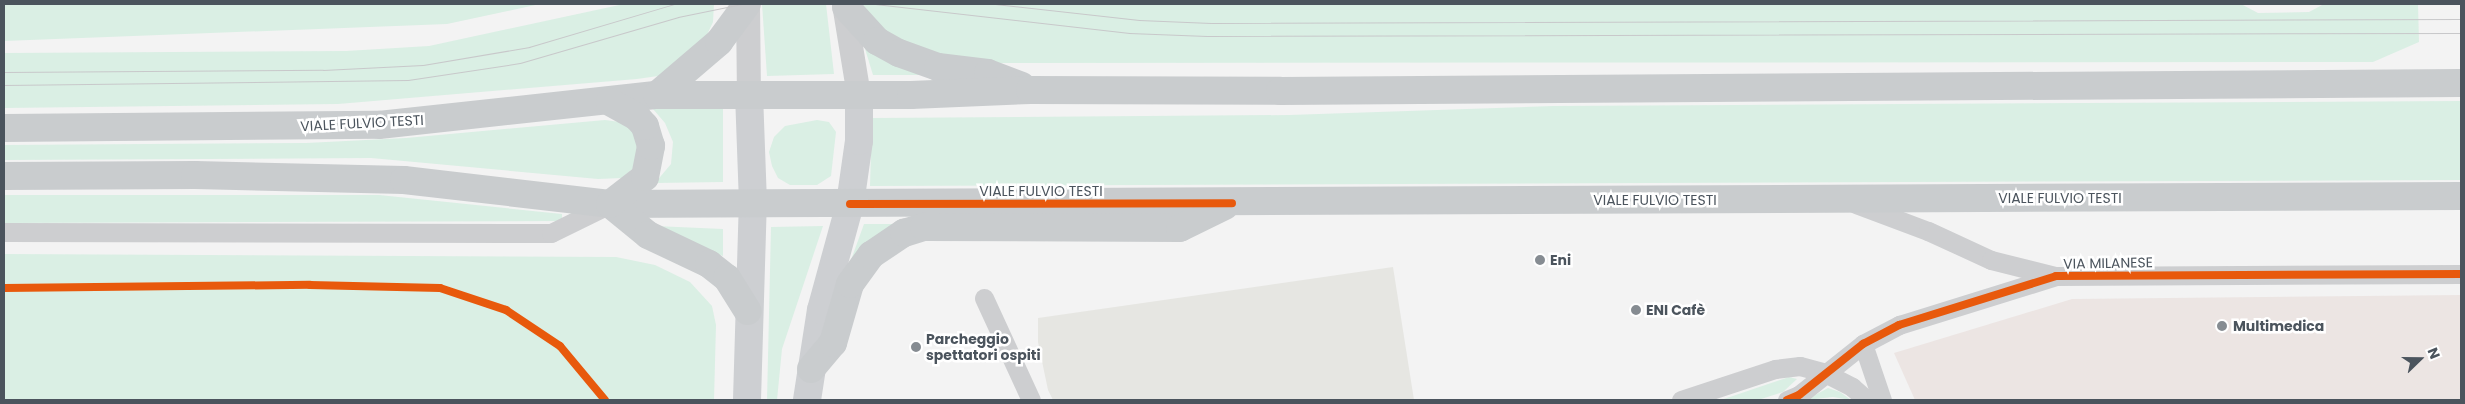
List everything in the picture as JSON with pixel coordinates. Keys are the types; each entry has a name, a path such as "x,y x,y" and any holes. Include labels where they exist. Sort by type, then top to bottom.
{"main road":[{"path":"658,95 719,42 747,4"},
{"path":"845,6 877,41 899,54 938,67 988,72 1030,90"},
{"name":"VIALE FULVIO TESTI","path":"4,128 379,126 610,102 658,95 859,96 1030,90 1280,91 2461,83"},
{"path":"747,400 748,311 753,202 749,95"},
{"path":"807,400 821,310 850,204 858,141 859,96"},
{"path":"610,102 637,117 647,131 651,146 645,177 610,204 648,235 709,264 727,278 748,311"},
{"name":"VIALE FULVIO TESTI","path":"4,176 195,175 404,180 610,204 753,202 850,204 1232,203 2461,196"},
{"path":"811,370 833,343 850,284 871,255 904,233 924,227 1180,228 1232,203"}],"street":[{"path":"747,4 749,95"},
{"path":"845,6 859,96"},
{"path":"1843,199 1928,231 1991,260 2056,276"},
{"name":"VIALE FULVIO TESTI","path":"4,232 552,233 610,204"},
{"name":"VIA MILANESE","path":"1787,400 1798,395 1824,372 1863,344 1899,325 2056,276 2461,274"},
{"path":"984,298 1031,400"},
{"path":"1863,344 1882,400"},
{"path":"1681,400 1775,369 1800,366 1824,372 1852,387 1867,400"}],"shaded area":[{"path":"1393,267 1414,400 1053,400 1048,390 1038,342 1038,318"},
{"name":"Multimedica","path":"2461,295 2461,400 1915,400 1894,353 2072,299"}],"green space":[{"path":"4,4 540,4 447,24 4,41"},
{"path":"624,4 714,4 713,22 705,39 665,75 637,79 338,104 4,108 4,53 346,51 429,46"},
{"path":"762,4 826,4 834,74 767,76"},
{"path":"856,4 2241,4 2258,13 2309,12 2324,4 2418,4 2419,42 2373,62 944,63 907,51"},
{"path":"862,39 923,75 873,75"},
{"path":"2461,101 2461,180 870,186 872,118 1289,115 1553,106"},
{"path":"723,108 723,182 655,183 671,164 673,142 665,123 653,109"},
{"path":"605,120 620,122 633,131 640,148 637,165 622,178 598,179 371,158 4,160 4,145 306,143 406,138"},
{"path":"817,120 829,122 836,132 831,176 817,185 790,185 778,178 772,166 769,152 774,137 785,126"},
{"path":"4,195 379,195 562,214 562,221 4,223"},
{"path":"864,224 901,224 851,260"},
{"path":"655,226 723,229 723,256 701,248"},
{"path":"823,226 782,349 777,400 767,400 771,227"},
{"path":"4,254 616,257 655,265 690,282 712,306 716,325 714,400 4,400"},
{"path":"1789,377 1797,379 1783,392 1758,400 1721,400"},
{"path":"1828,388 1840,392 1851,400 1833,397 1806,400"}],"tram line":[{"path":"4,72 323,70 423,65 529,47 674,4"},
{"path":"4,85 408,80 520,63 678,17 742,4"},
{"path":"875,4 1129,33 1207,36 2461,33"},
{"path":"995,4 1139,20 1211,23 2461,19"}],"cycle path":[{"path":"850,204 1232,203"},
{"path":"1787,400 1799,395 1863,344 1899,325 2056,276 2461,274"},
{"path":"4,288 310,285 440,288 506,310 560,346 605,400"}],"place":[{"name":"Eni","path":"1540,260"},
{"name":"ENI Cafè","path":"1636,310"},
{"name":"Multimedica","path":"2222,326"},
{"name":"Parcheggio spettatori ospiti","path":"916,347"}]}
